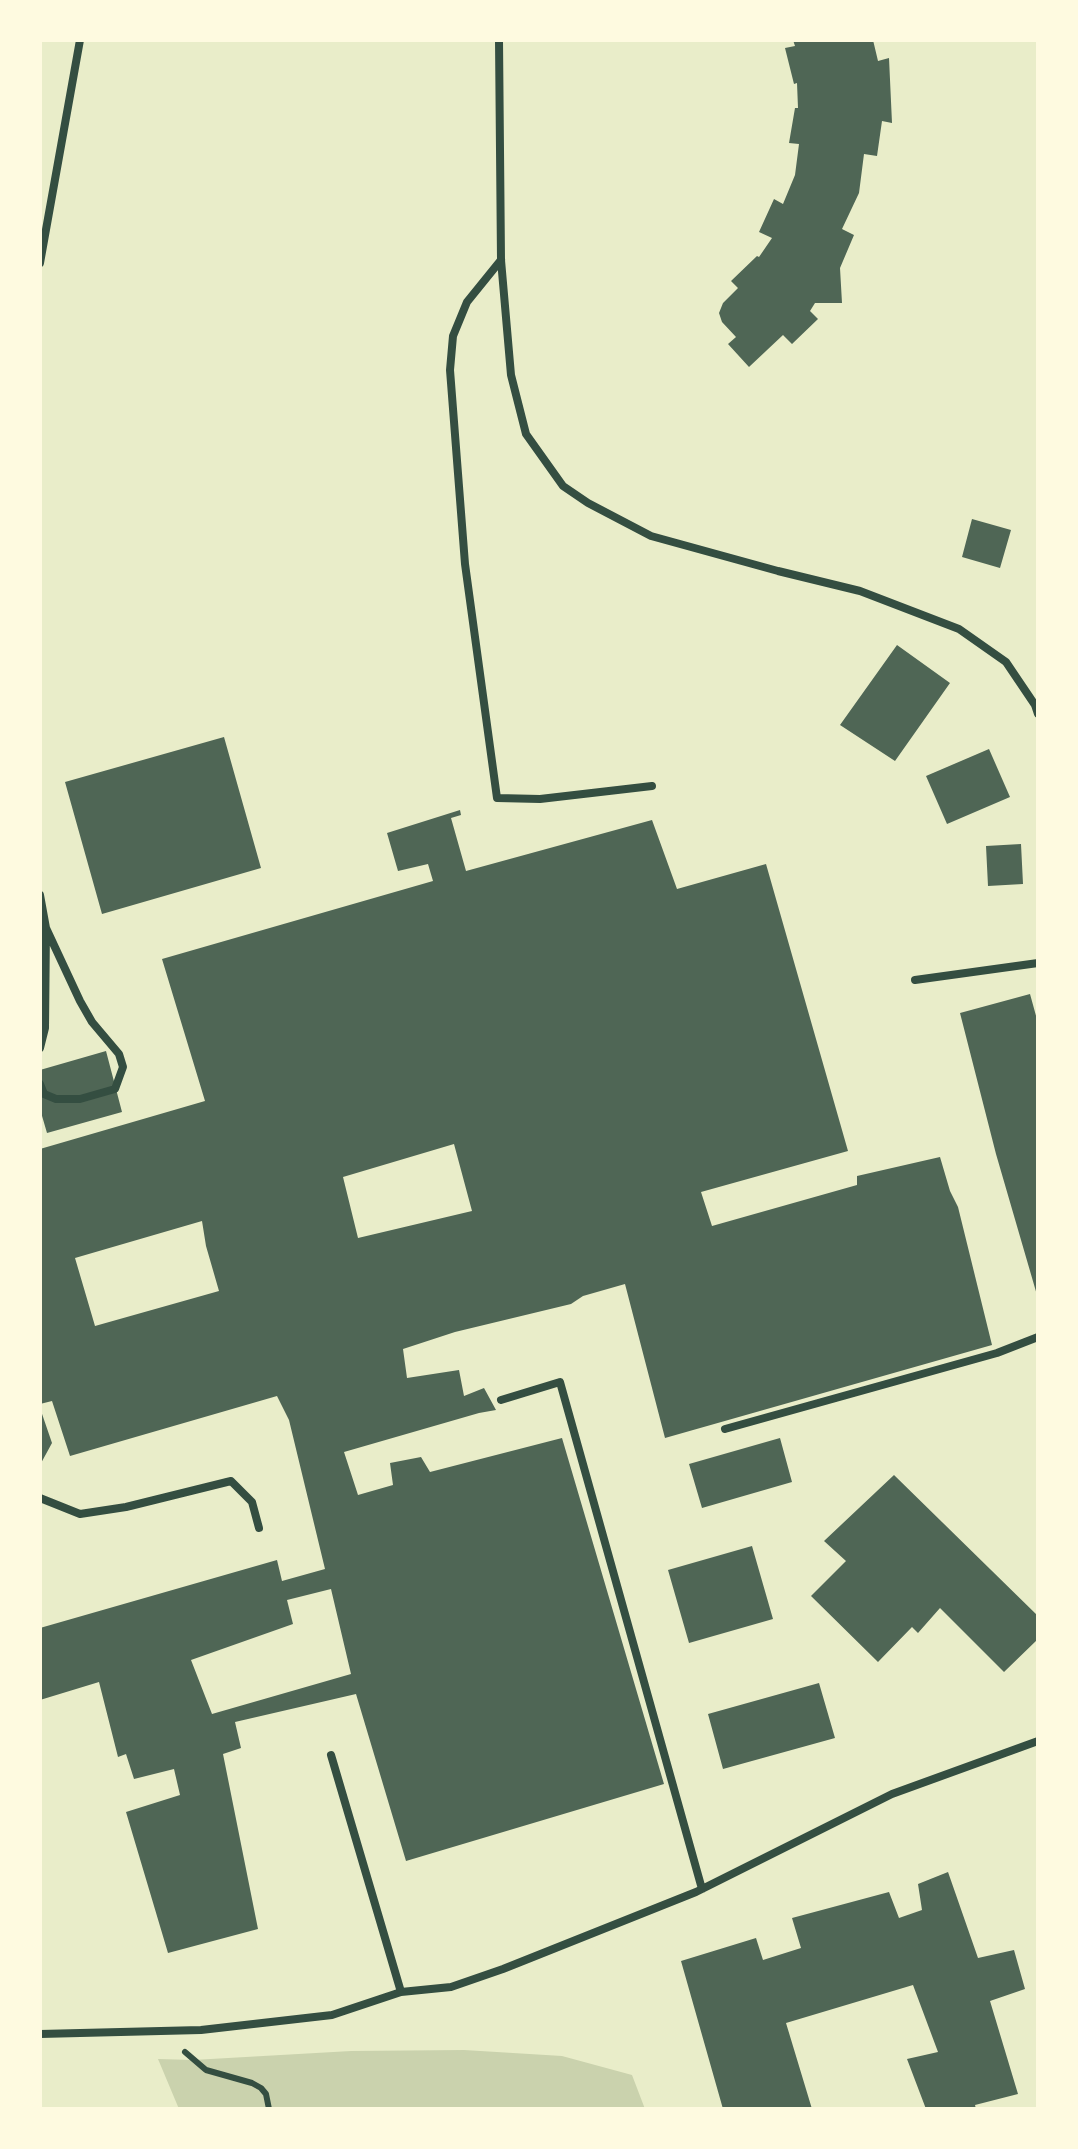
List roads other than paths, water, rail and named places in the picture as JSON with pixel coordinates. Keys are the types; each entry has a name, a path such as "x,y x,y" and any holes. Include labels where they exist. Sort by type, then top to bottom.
{"lane":[{"path":"40,263 80,40"},
{"path":"499,40 500,260 511,374 526,434 563,486 588,504 651,536 860,591 959,629 1006,662 1038,714"},
{"path":"500,260 467,302 453,336 450,370 466,564 497,798 540,799 652,786"},
{"path":"40,895 46,928 45,1028 40,1048"},
{"path":"40,1084 44,1094 80,1098 115,1089 122,1068 119,1054 80,1001 46,928"},
{"path":"915,980 1038,962"},
{"path":"725,1429 1038,1337"},
{"path":"502,1400 560,1382 702,1889"},
{"path":"40,1498 80,1514 231,1481 252,1502 258,1528"},
{"path":"40,2034 201,2030 332,2016 401,1992 451,1987 702,1889 892,1794 1038,1742"},
{"path":"332,1755 401,1992"}]}
